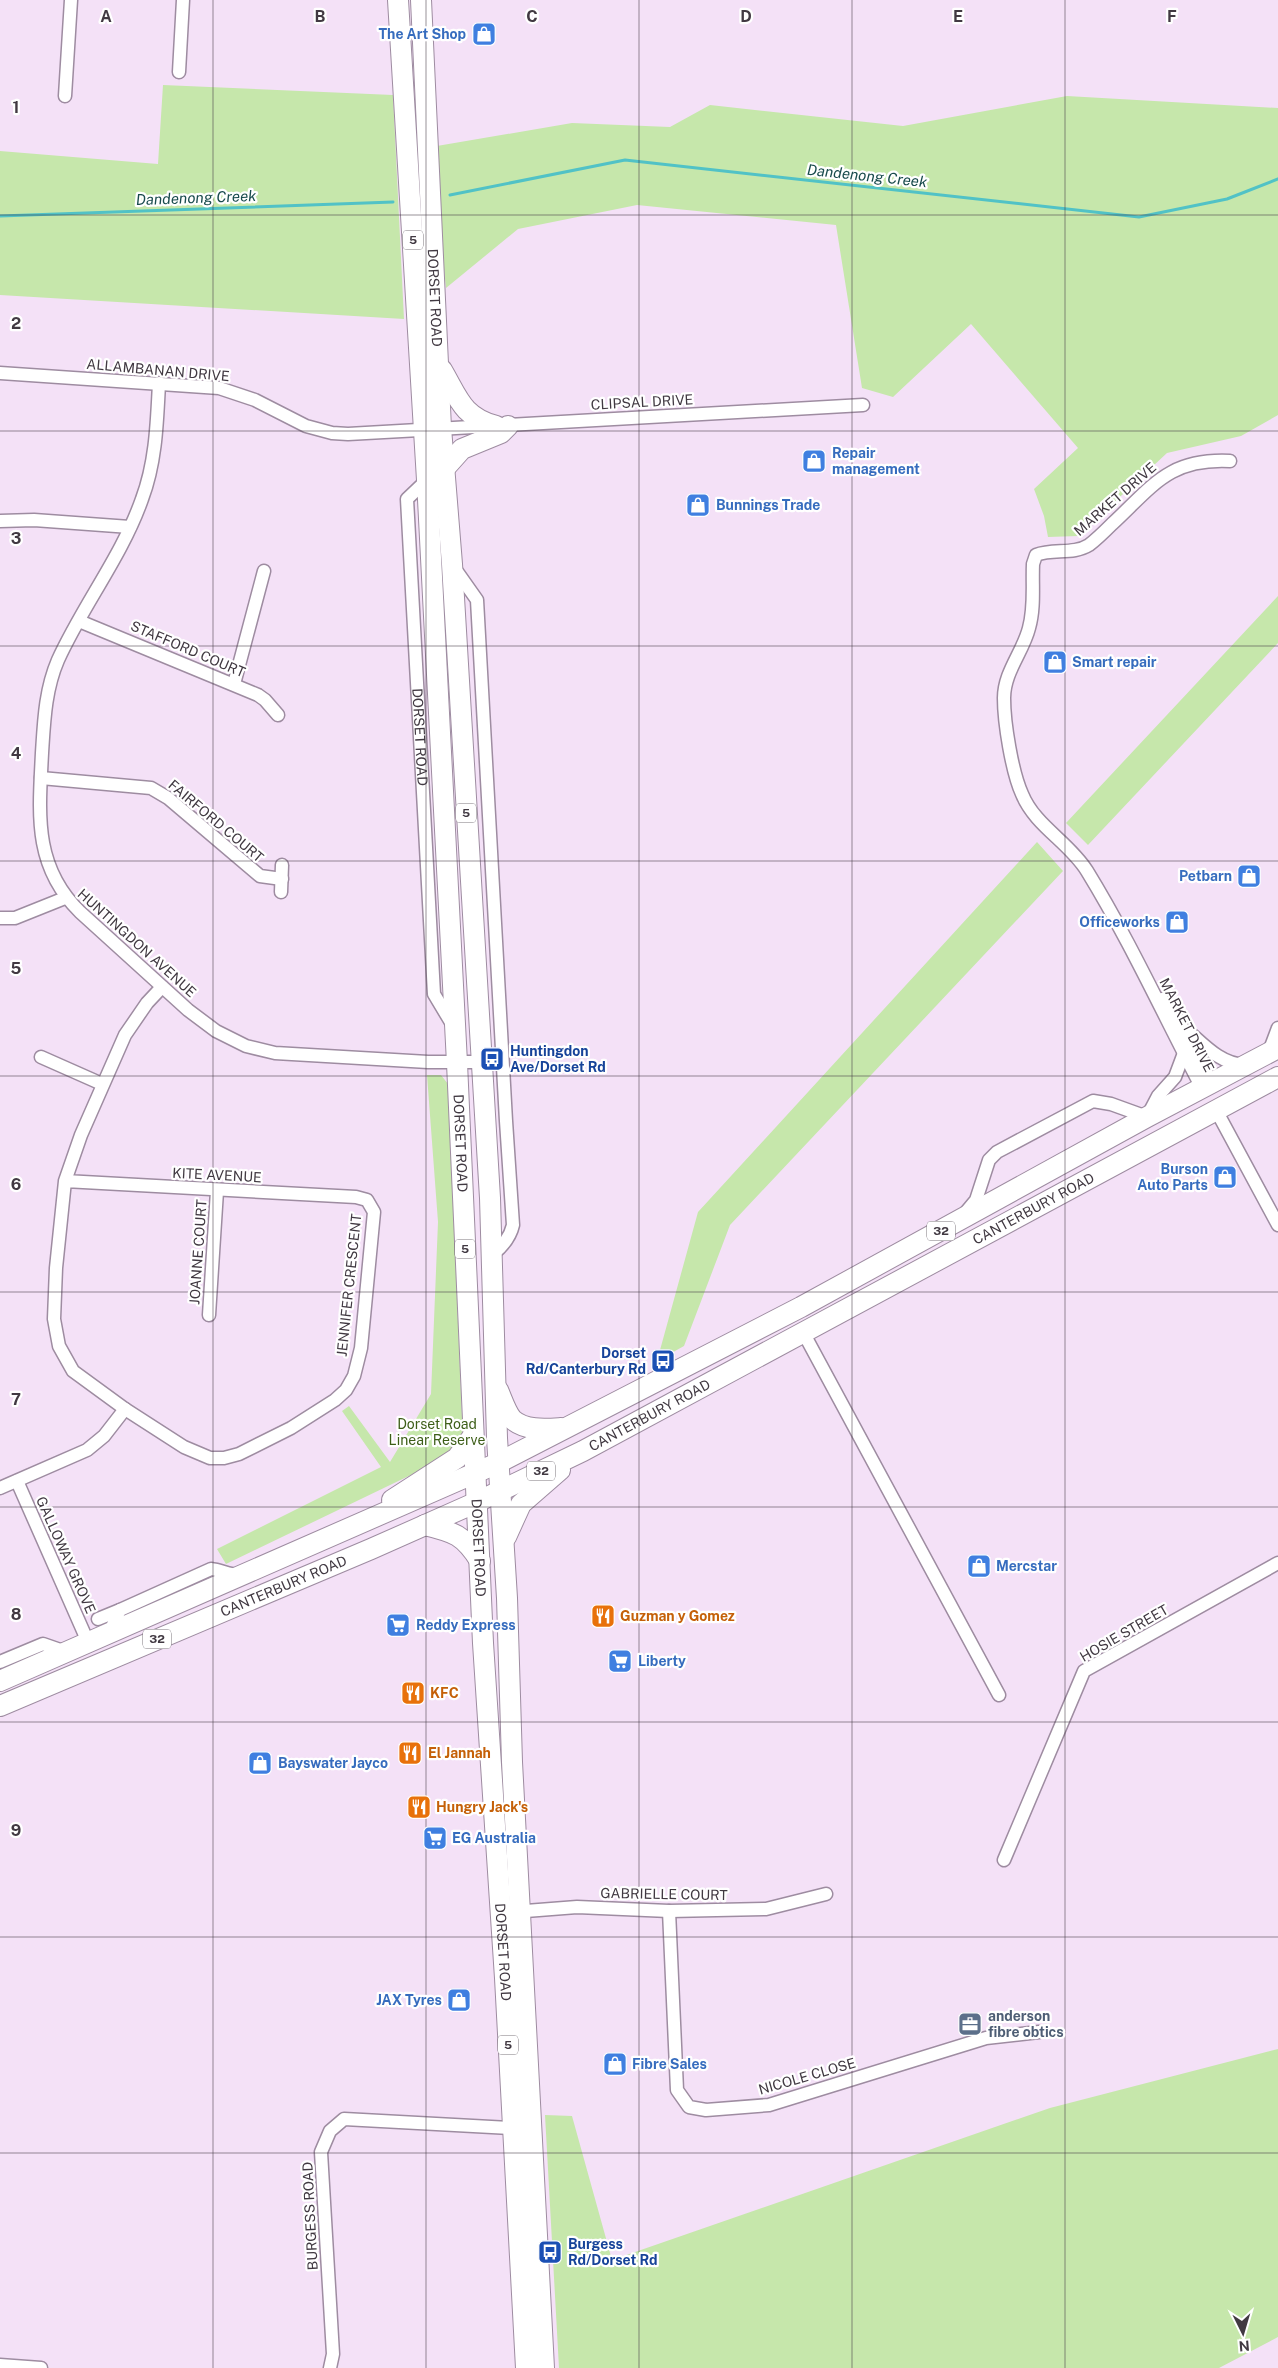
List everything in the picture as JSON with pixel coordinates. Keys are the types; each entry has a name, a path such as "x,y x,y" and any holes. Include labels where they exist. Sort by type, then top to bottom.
{"main road":[{"name":"DORSET ROAD","path":"398,0 432,429 445,468 493,1254 498,1463 504,1542 510,1912"},
{"name":"DORSET ROAD","path":"420,0 440,366 427,480 458,1063 473,1436 480,1561 510,1912 522,2127 544,2368"},
{"path":"440,366 462,406 477,419 502,426 501,433 462,449 445,468"},
{"name":"CANTERBURY ROAD","path":"0,1681 88,1642 104,1626 239,1575 476,1474 801,1307 1147,1117 1274,1050"},
{"name":"CANTERBURY ROAD","path":"0,1706 425,1525 582,1451 1278,1077"},
{"path":"1207,1086 1216,1110"},
{"path":"925,1240 937,1260"},
{"path":"495,1384 512,1418 522,1425 544,1430 566,1428"},
{"path":"338,1534 457,1458 473,1436"},
{"path":"504,1542 520,1504 582,1451"},
{"path":"425,1525 454,1533 463,1539 480,1561"},
{"path":"88,1642 97,1665"},
{"name":"DORSET ROAD","path":"522,2127 526,2368"}],"street":[{"path":"65,96 70,0"},
{"path":"179,72 183,0"},
{"name":"ALLAMBANAN DRIVE","path":"0,373 220,388 240,394 295,422 332,433 432,429"},
{"name":"HUNTINGDON AVENUE","path":"159,383 157,429 151,472 142,500 130,527 58,661 49,689 41,778 40,827 43,847 54,878 65,898 162,987 216,1031 230,1040 263,1052 458,1063 481,1062"},
{"name":"CLIPSAL DRIVE","path":"432,429 862,405"},
{"name":"MARKET DRIVE","path":"1207,1086 1184,1053 1156,994 1086,870 1063,842 1034,815 1022,795 1015,771 1005,710 1005,689 1031,621 1033,564 1036,555 1071,551 1089,544 1163,477 1178,467 1204,461 1230,461"},
{"path":"0,520 34,520 130,527"},
{"path":"452,564 477,600 513,1224 511,1233 503,1246 493,1254"},
{"path":"234,684 264,571"},
{"name":"STAFFORD COURT","path":"79,621 234,684 265,700 278,715"},
{"name":"FAIRFORD COURT","path":"41,778 151,788 168,798 260,876 282,879"},
{"path":"471,889 491,865"},
{"path":"281,892 282,866"},
{"path":"0,918 16,918 65,898"},
{"name":"JENNIFER CRESCENT","path":"162,987 132,1023 102,1084 81,1135 66,1181 54,1290 54,1319 59,1346 73,1371 125,1409 184,1447 210,1458 224,1458 239,1454 291,1428 335,1400 346,1390 354,1376 361,1348 374,1212 367,1200"},
{"name":"MARKET DRIVE","path":"1156,994 1181,1025 1207,1086"},
{"path":"1181,1025 1220,1058 1230,1063 1246,1065"},
{"path":"1274,1050 1278,1028"},
{"path":"953,1224 976,1200 989,1160 1004,1147 1093,1101 1111,1104 1147,1117 1158,1096 1175,1077 1184,1053"},
{"path":"41,1057 102,1084"},
{"path":"1216,1110 1278,1225"},
{"name":"KITE AVENUE","path":"66,1181 218,1191 356,1197 367,1200"},
{"name":"JOANNE COURT","path":"208,1315 218,1191"},
{"path":"803,1332 998,1695"},
{"path":"0,1488 87,1450 104,1436 125,1409"},
{"name":"GALLOWAY GROVE","path":"17,1481 88,1642"},
{"name":"HOSIE STREET","path":"1004,1860 1084,1671 1278,1563"},
{"name":"CANTERBURY ROAD","path":"104,1626 120,1610 211,1569 220,1570 230,1575 239,1575"},
{"path":"0,1662 43,1644 66,1652"},
{"name":"GABRIELLE COURT","path":"510,1912 577,1907 669,1911 766,1909 826,1894"},
{"name":"NICOLE CLOSE","path":"669,1911 678,2090 689,2107 706,2110 769,2105 986,2038 1039,2032"},
{"name":"BURGESS ROAD","path":"330,2368 333,2354 321,2152 330,2131 344,2119 522,2127"},
{"path":"0,2365 40,2368"}],"green space":[{"path":"163,85 393,95 404,319 0,295 0,151 158,164"},
{"path":"1067,96 1278,108 1278,415 1241,436 1167,453 1078,536 1048,537 1044,516 1034,489 1078,448 971,324 893,397 862,388 836,225 637,205 518,229 446,288 431,147 572,123 670,127 710,105 903,126"},
{"path":"1278,596 1278,643 1088,845 1066,823"},
{"path":"1037,842 1063,871 730,1225 684,1346 657,1361 698,1212"},
{"name":"Dorset Road Linear Reserve","path":"427,1075 441,1075 448,1084 463,1442 442,1460 226,1564 217,1549 381,1467 342,1411 349,1406 390,1462 431,1394 438,1222"},
{"path":"1278,2049 1278,2337 1219,2368 559,2368 545,2115 572,2116 612,2260 1050,2108"}],"waterway":[{"name":"Dandenong Creek","path":"450,195 625,160 1139,217 1227,199 1278,179"},
{"name":"Dandenong Creek","path":"0,216 393,202"}],"place":[{"name":"The Art Shop","path":"484,34"},
{"name":"Repair management","path":"814,461"},
{"name":"Bunnings Trade","path":"698,505"},
{"name":"Smart repair","path":"1055,662"},
{"name":"Petbarn","path":"1249,876"},
{"name":"Officeworks","path":"1177,922"},
{"name":"Huntingdon Ave/Dorset Rd","path":"492,1059"},
{"name":"Burson Auto Parts","path":"1225,1177"},
{"name":"Dorset Rd/Canterbury Rd","path":"663,1361"},
{"name":"Mercstar","path":"979,1566"},
{"name":"Guzman y Gomez","path":"603,1616"},
{"name":"Reddy Express","path":"398,1625"},
{"name":"Liberty","path":"620,1661"},
{"name":"KFC","path":"413,1693"},
{"name":"El Jannah","path":"410,1753"},
{"name":"Bayswater Jayco","path":"260,1763"},
{"name":"Hungry Jack's","path":"419,1807"},
{"name":"EG Australia","path":"435,1838"},
{"name":"JAX Tyres","path":"459,2000"},
{"name":"anderson fibre obtics","path":"970,2024"},
{"name":"Fibre Sales","path":"615,2064"},
{"name":"Burgess Rd/Dorset Rd","path":"550,2252"}]}
